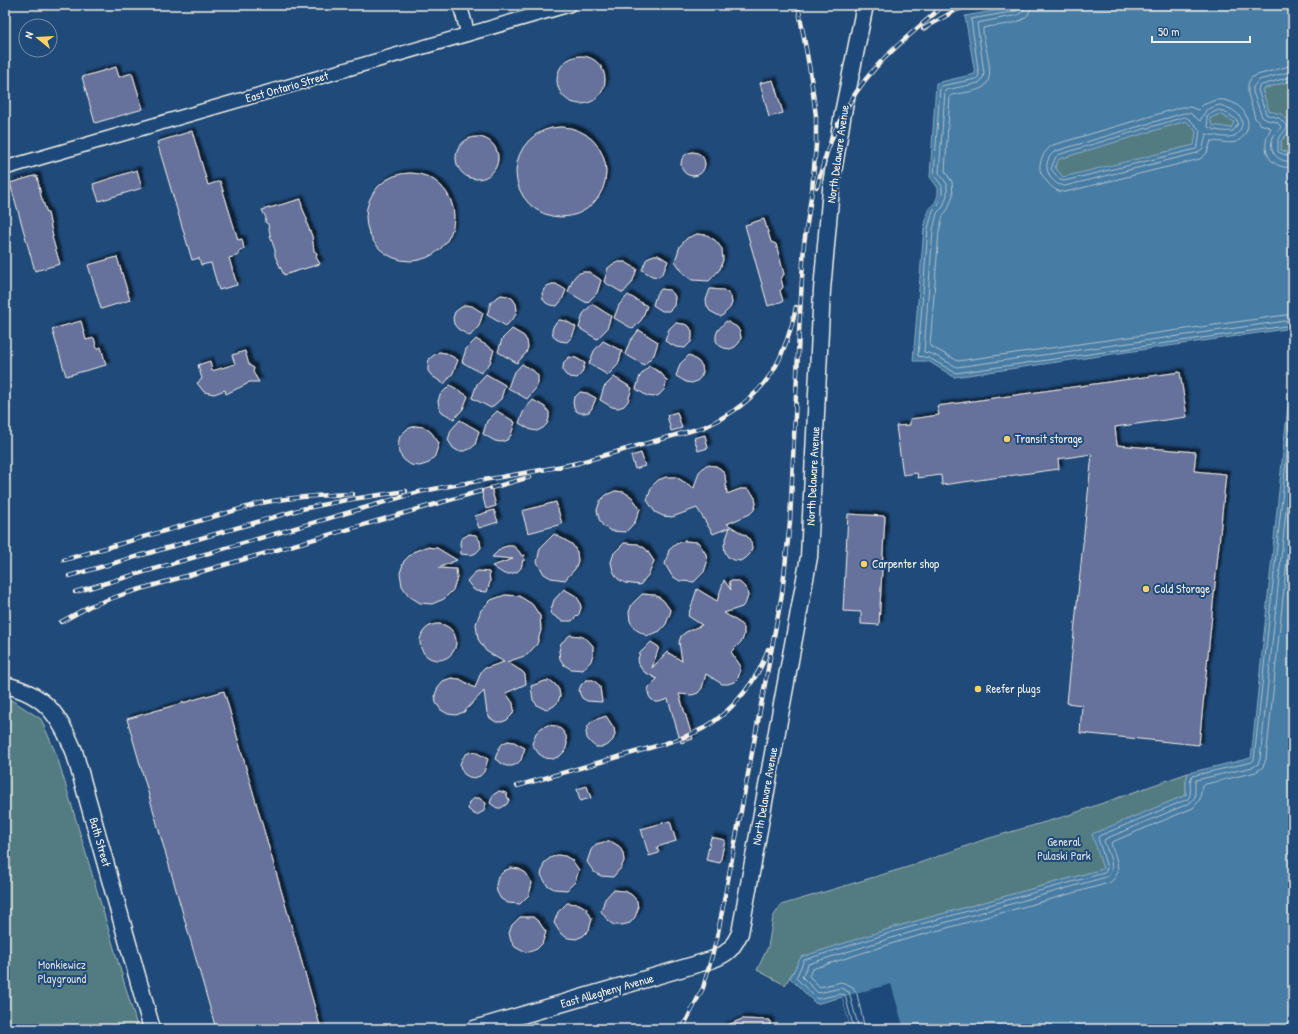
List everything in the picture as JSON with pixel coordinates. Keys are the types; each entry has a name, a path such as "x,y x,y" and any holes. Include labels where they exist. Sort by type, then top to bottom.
{"street":[{"path":"460,5 468,34"},
{"name":"East Ontario Street","path":"5,168 569,5"},
{"name":"North Delaware Avenue","path":"735,944 740,933 809,557 815,459 822,290 832,178 842,113 865,5"},
{"name":"Bath Street","path":"5,685 28,692 46,704 56,714 74,751 152,1029"},
{"name":"East Allegheny Avenue","path":"474,1029 711,960 724,955 735,944"}],"green space":[{"path":"1293,80 1293,127 1281,114 1269,112 1262,89"},
{"path":"1220,114 1234,122 1231,128 1212,126 1210,118"},
{"path":"1186,121 1196,131 1195,145 1063,178 1055,167 1058,159"},
{"path":"1293,128 1293,152 1289,153 1281,150 1281,141"},
{"name":"Monkiewicz Playground","path":"5,699 13,701 41,719 57,756 138,1029 5,1029"},
{"name":"General Pulaski Park","path":"1188,773 1186,781 1186,795 1093,834 1103,869 895,927 802,957 785,985 757,970 768,947 773,917 781,905 911,866 983,840 1066,816"}],"water":[{"path":"1027,5 1293,5 1293,80 1262,89 1269,111 1281,114 1293,127 1281,141 1281,150 1289,153 1293,152 1293,328 954,377 928,361 913,361 924,228 929,208 935,203 938,195 938,188 930,177 936,83 975,74 965,16","holes":["1220,114 1234,122 1231,128 1212,125 1210,118","1186,121 1196,131 1194,145 1063,177 1055,167 1059,159"]},
{"path":"1293,357 1293,1029 851,1029 842,997 816,1004 790,978 801,957 895,927 1103,869 1092,834 1186,795 1186,781 1188,773 1251,758"}],"pier":[{"path":"891,984 904,1029 851,1029 842,997"}],"building":[{"path":"576,56 586,56 598,63 605,75 605,85 598,97 586,104 576,104 568,100 561,93 557,85 557,75 561,67 568,60"},
{"path":"116,67 119,77 132,73 143,109 95,123 82,77"},
{"path":"773,80 783,113 769,117 760,83"},
{"path":"561,127 578,131 593,140 602,155 606,172 602,189 593,204 578,213 561,217 544,213 529,204 520,189 516,172 520,155 529,140 544,131"},
{"path":"192,131 208,185 220,181 238,240 242,239 244,249 238,252 239,255 229,258 237,285 219,290 211,263 201,265 199,258 192,260 157,142"},
{"path":"473,137 481,137 489,140 495,146 498,158 495,170 489,176 481,179 473,179 465,176 459,170 456,162 456,154 459,146 465,140"},
{"path":"693,152 702,155 705,164 702,173 693,176 684,173 681,164 684,155"},
{"path":"137,170 142,188 99,201 93,184"},
{"path":"401,173 419,173 435,180 447,192 454,208 454,226 447,242 435,254 419,261 401,261 385,254 373,242 366,226 366,208 373,192 385,180"},
{"path":"37,176 41,196 48,213 52,237 60,264 35,271 10,183"},
{"path":"301,199 307,224 312,236 314,251 317,253 316,257 320,264 284,275 275,256 275,250 268,224 265,222 266,218 262,210"},
{"path":"764,219 771,242 776,244 784,274 781,279 783,287 780,291 783,301 768,306 745,225"},
{"path":"697,234 707,235 716,241 722,249 723,260 720,269 709,281 692,280 684,274 675,261 680,246 687,238"},
{"path":"654,255 658,255 668,261 664,271 659,277 652,276 642,270 646,260"},
{"path":"117,257 130,300 101,309 88,265"},
{"path":"619,262 625,262 637,269 632,283 623,293 604,282 608,268"},
{"path":"589,272 601,280 597,293 587,303 568,292 573,279 577,274"},
{"path":"552,284 556,284 566,290 562,300 557,306 546,303 543,299 542,294 544,289"},
{"path":"661,289 669,290 675,297 674,306 669,311 662,311 653,305 656,295"},
{"path":"710,289 723,290 731,297 732,303 730,308 721,317 710,311 707,306 706,300"},
{"path":"501,295 508,296 513,299 517,310 515,316 506,326 487,315 491,302"},
{"path":"628,295 647,306 642,319 633,329 614,318 619,305"},
{"path":"592,304 611,316 607,329 597,339 579,328 583,314"},
{"path":"465,305 472,306 483,313 479,326 470,336 458,329 454,324 453,318 455,312"},
{"path":"559,320 566,321 576,327 572,337 567,342 556,339 553,335 552,330 554,325"},
{"path":"81,321 86,340 94,338 97,349 101,347 106,365 66,376 52,329"},
{"path":"726,321 737,327 741,338 735,347 730,349 720,346 716,341 718,330"},
{"path":"675,323 689,326 692,331 691,342 685,348 676,347 665,341 669,329"},
{"path":"512,329 524,336 528,347 526,353 517,363 498,352 502,339"},
{"path":"639,330 658,342 654,355 644,365 625,354 630,341"},
{"path":"476,339 494,350 490,363 481,373 462,362 466,349"},
{"path":"603,341 622,351 618,365 608,375 589,364 594,351"},
{"path":"245,351 249,365 254,368 253,372 259,382 249,382 226,394 225,390 214,394 204,392 197,383 202,379 198,365 210,361 212,371 235,364 232,355"},
{"path":"439,352 446,353 458,360 453,373 444,384 432,376 428,371 429,359"},
{"path":"689,355 699,362 702,366 703,372 697,381 692,383 686,382 676,376 680,364"},
{"path":"569,357 576,358 585,363 582,373 577,378 566,375 563,371 564,362"},
{"path":"522,364 534,371 538,376 536,388 527,399 508,388 513,374"},
{"path":"649,366 661,373 667,381 664,390 659,395 654,397 647,396 636,389 640,376"},
{"name":"Cold Storage","path":"1180,372 1187,417 1115,427 1117,445 1196,452 1194,471 1226,474 1199,745 1080,733 1082,705 1067,703 1092,454 1058,459 1059,469 942,485 941,475 918,478 917,473 903,475 896,426 910,425 910,419 939,415 937,406"},
{"path":"486,374 505,385 501,399 491,408 472,398 477,384"},
{"path":"614,377 632,388 628,401 624,406 618,408 612,407 600,400 604,387"},
{"path":"450,385 468,396 463,409 454,419 442,412 438,401 440,395"},
{"path":"580,392 587,393 596,398 589,412 580,413 576,411 574,407 574,398"},
{"path":"533,400 545,407 549,412 547,424 537,431 531,430 519,423 524,410"},
{"path":"497,411 515,422 511,435 507,440 501,442 495,441 483,434 487,421"},
{"path":"677,412 682,428 671,431 667,415"},
{"path":"460,420 479,431 475,445 464,451 458,451 453,448 448,440 451,430"},
{"path":"415,426 424,427 431,432 439,443 435,456 429,463 420,466 411,465 404,460 399,453 398,444 400,436 407,429"},
{"path":"705,435 708,448 698,451 694,438"},
{"path":"641,453 645,466 635,469 631,456"},
{"path":"706,465 716,466 721,469 725,475 727,494 740,489 747,489 755,498 756,504 754,510 750,514 727,524 748,537 751,542 752,548 750,554 740,561 728,557 725,552 724,545 730,527 713,534 697,508 672,517 663,516 655,512 647,500 652,486 658,480 666,477 676,477 694,488 699,472"},
{"path":"491,487 496,506 486,509 481,490"},
{"path":"615,491 624,492 632,497 640,509 635,522 626,532 611,531 603,526 599,519 597,510 600,501 606,495"},
{"path":"556,502 562,524 528,533 522,511"},
{"path":"494,510 498,522 479,528 475,516"},
{"name":"Carpenter shop","path":"848,514 885,516 879,625 861,624 861,612 843,611"},
{"path":"469,534 476,535 480,541 481,548 476,553 471,555 461,554 461,539"},
{"path":"554,534 572,544 577,552 578,561 575,569 565,580 551,578 544,574 537,562 540,548"},
{"path":"684,541 698,542 706,554 707,563 704,572 694,582 680,581 672,576 665,564 669,550 676,544"},
{"path":"624,543 638,544 646,549 654,561 649,574 640,585 625,583 618,579 613,571 611,562 614,553"},
{"path":"513,546 522,556 525,555 524,558 526,560 523,560 521,568 517,572 504,574 492,566 513,559 492,557 501,548"},
{"path":"425,547 437,548 457,560 438,568 456,569 457,578 453,590 444,599 432,604 420,603 409,596 402,586 400,573 404,561 413,552"},
{"path":"478,571 489,572 490,582 487,592 476,591 467,581 474,573"},
{"path":"724,580 731,590 729,581 738,581 747,590 748,596 742,607 724,613 740,623 744,628 742,641 731,652 740,665 740,672 738,678 734,682 728,684 722,684 706,674 702,688 698,693 692,695 679,694 693,739 681,743 668,699 655,702 651,699 648,691 649,687 657,679 643,671 639,665 638,659 640,653 651,642 659,647 652,668 667,652 682,661 679,642 681,636 686,632 702,625 688,616 697,589 717,601"},
{"path":"564,589 576,596 580,602 581,608 579,614 572,621 562,621 550,613 554,600"},
{"path":"642,594 655,595 663,600 671,611 666,624 660,631 647,636 635,629 630,621 629,612 632,604"},
{"path":"505,595 519,596 532,604 540,616 541,630 537,644 527,655 507,662 523,672 525,675 526,684 506,693 513,703 514,710 512,715 507,720 502,722 496,722 490,718 487,713 484,691 464,712 456,715 448,714 441,710 436,703 435,695 438,687 443,681 451,678 460,679 475,688 483,669 504,662 486,651 478,639 476,624 481,610 491,600"},
{"path":"441,624 451,629 455,635 455,649 451,655 445,659 435,660 425,655 421,649 420,639 425,629 431,625"},
{"path":"570,635 581,636 588,640 593,646 591,661 583,670 571,669 564,665 560,659 559,651 561,643"},
{"path":"586,680 593,680 600,687 602,702 587,701 582,698 579,690 581,685"},
{"path":"545,681 551,681 556,685 560,696 558,702 548,709 537,705 533,700 531,686"},
{"path":"224,691 321,1029 216,1029 127,719"},
{"path":"606,716 614,728 615,734 613,740 608,745 596,747 587,738 586,732 592,721"},
{"path":"548,725 556,726 562,730 566,736 567,744 565,751 560,756 553,759 545,758 539,754 532,744 536,733 541,728"},
{"path":"508,741 514,742 525,748 521,760 512,766 506,766 495,759 499,748 503,743"},
{"path":"471,752 477,753 488,759 484,772 480,776 474,778 464,774 460,764 466,754"},
{"path":"587,786 591,798 580,801 577,789"},
{"path":"499,791 506,793 509,800 507,804 501,808 497,808 490,803 493,795"},
{"path":"475,798 479,798 486,803 484,811 477,815 468,809 469,802"},
{"path":"670,821 676,841 657,847 659,853 649,856 641,829"},
{"path":"711,837 725,840 720,863 706,860"},
{"path":"612,842 619,846 623,853 624,861 621,868 613,877 601,876 594,872 587,862 591,850 596,844"},
{"path":"557,855 565,856 572,860 579,870 575,882 567,890 554,889 547,885 541,875 544,863"},
{"path":"511,868 519,869 526,873 532,883 529,895 520,904 508,903 501,899 497,892 496,885 498,877 504,871"},
{"path":"613,890 625,891 632,895 637,901 638,909 635,917 630,923 614,925 608,921 601,911 605,899"},
{"path":"567,903 579,904 586,908 592,919 589,930 583,936 576,939 568,938 561,934 554,923 558,912"},
{"path":"520,917 533,917 539,922 546,932 542,944 537,949 529,952 522,951 515,947 511,941 509,933 512,925"},
{"path":"742,1019 770,1020 770,1029 718,1029"}],"railway":[{"path":"682,1029 703,988 717,938 782,594 790,522 804,244 812,190 816,145 816,116 810,71 798,5"},
{"path":"817,187 832,138 846,108 855,94 877,66 901,42 944,5"},
{"path":"923,29 956,10 971,5"},
{"path":"574,464 704,427 737,408 757,391 773,371 787,340 796,307"},
{"path":"75,592 419,492 578,463"},
{"path":"491,488 530,477"},
{"path":"69,576 302,509 346,500 406,491"},
{"path":"61,622 90,606 127,593 481,491"},
{"path":"64,560 261,503 284,499 353,494"},
{"path":"517,786 669,742 704,728 725,713 743,694 758,672 768,649"}],"place":[{"name":"Transit storage","path":"1007,439"},
{"name":"Carpenter shop","path":"864,564"},
{"name":"Cold Storage","path":"1146,589"},
{"name":"Reefer plugs","path":"978,689"}]}
